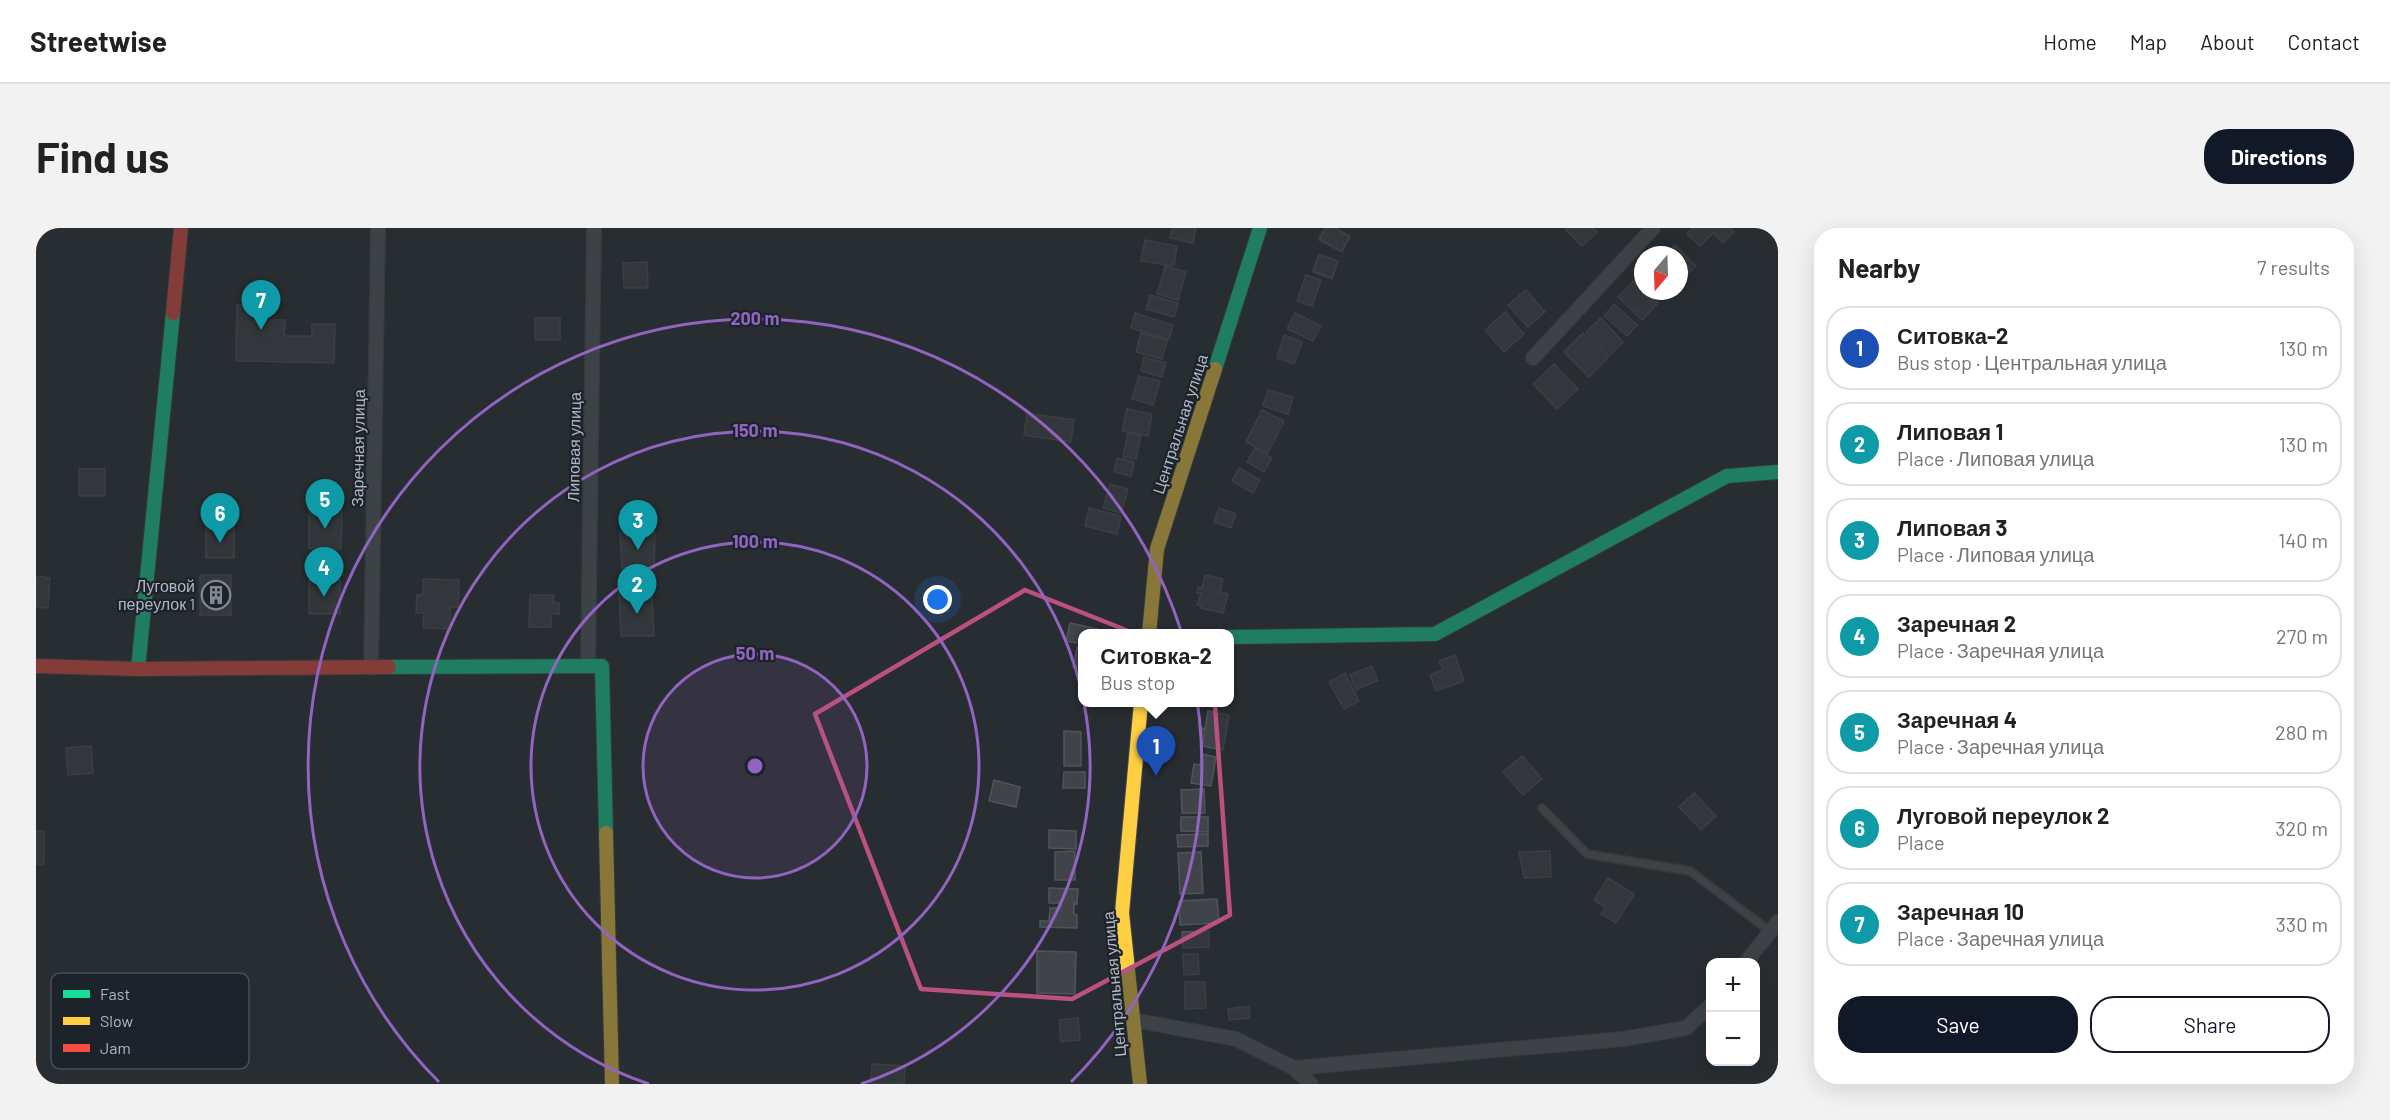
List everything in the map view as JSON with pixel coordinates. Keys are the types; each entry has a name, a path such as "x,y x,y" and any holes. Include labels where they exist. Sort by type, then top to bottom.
{"street":[{"path":"138,669 182,228"},
{"name":"Заречная улица","path":"371,668 378,228"},
{"name":"Липовая улица","path":"588,666 594,228"},
{"name":"Центральная улица","path":"1149,629 1157,549 1260,228"},
{"path":"1533,358 1653,228"},
{"path":"1234,637 1436,634 1727,476 1778,472"},
{"path":"36,666 138,669 602,666 612,1084"},
{"name":"Центральная улица","path":"1140,1084 1122,913 1132,787 1141,707"},
{"path":"1750,958 1774,927"},
{"path":"1294,1068 1623,1039 1686,1028 1706,1010"},
{"path":"1133,1020 1236,1040 1294,1068 1311,1084"}],"lane":[{"path":"1542,808 1587,854 1690,871 1774,927"}],"highlighted area":[{"path":"1025,590 1212,664 1230,915 1072,999 921,989 815,714"}],"building":[{"path":"1172,228 1196,228 1193,243 1170,238"},
{"path":"1325,228 1335,228 1350,236 1341,251 1319,238"},
{"path":"1326,228 1334,228 1350,237 1342,252 1319,240"},
{"path":"1568,228 1593,228 1597,232 1582,246 1566,230"},
{"path":"1692,228 1730,228 1734,232 1723,243 1713,233 1700,246 1687,234"},
{"path":"1145,240 1177,246 1174,266 1141,261"},
{"path":"1319,254 1338,261 1332,277 1313,271"},
{"path":"1320,255 1338,261 1332,279 1313,272"},
{"path":"1688,258 1696,266 1688,273"},
{"path":"647,262 648,288 624,288 623,263"},
{"path":"1165,266 1186,272 1178,300 1157,294"},
{"path":"1306,275 1321,280 1312,306 1297,301"},
{"path":"1633,281 1634,300 1655,300 1658,303 1642,320 1618,297"},
{"path":"1526,290 1545,312 1528,327 1508,305"},
{"path":"1150,295 1178,303 1174,317 1146,309"},
{"path":"1614,304 1637,325 1627,336 1604,316"},
{"path":"237,305 271,305 270,320 285,320 284,336 312,336 312,324 335,324 334,363 236,361"},
{"path":"1505,312 1524,334 1504,352 1485,330"},
{"path":"1135,313 1173,325 1169,340 1131,328"},
{"path":"1295,313 1321,326 1313,341 1287,329"},
{"path":"535,318 560,318 560,340 535,340"},
{"path":"1601,318 1623,342 1609,356 1586,332"},
{"path":"1141,333 1167,341 1162,359 1136,352"},
{"path":"1583,333 1608,358 1589,377 1564,352"},
{"path":"1284,335 1302,342 1294,364 1277,358"},
{"path":"1144,357 1166,363 1162,377 1141,371"},
{"path":"1554,364 1578,389 1557,409 1533,384"},
{"path":"1139,376 1160,381 1153,405 1132,399"},
{"path":"1268,390 1293,397 1288,414 1263,406"},
{"path":"1127,409 1152,414 1148,436 1122,431"},
{"path":"1262,410 1284,421 1268,453 1246,442"},
{"path":"1027,413 1074,420 1071,442 1024,435"},
{"path":"1128,433 1141,436 1136,459 1123,457"},
{"path":"1255,448 1272,458 1264,472 1247,462"},
{"path":"1117,458 1134,462 1131,476 1114,472"},
{"path":"1239,468 1260,480 1253,493 1232,481"},
{"path":"79,469 105,469 105,496 79,496"},
{"path":"1110,484 1128,489 1121,513 1103,508"},
{"path":"1089,508 1121,516 1117,534 1085,526"},
{"path":"1219,508 1236,514 1231,528 1214,522"},
{"path":"309,510 342,510 341,549 309,548"},
{"path":"206,527 234,527 234,558 206,558"},
{"path":"655,532 654,568 622,568 620,533"},
{"name":"Луговой переулок 1","path":"200,575 231,575 231,615 200,615"},
{"path":"1205,575 1223,579 1220,592 1228,594 1223,613 1200,608 1201,606 1197,605 1201,593 1197,593 1198,587 1202,588"},
{"path":"36,576 50,578 48,608 36,607"},
{"path":"309,579 340,579 340,614 309,614"},
{"path":"423,579 459,580 458,607 450,607 450,629 423,628 424,613 416,613 417,595 423,595"},
{"path":"619,592 652,593 654,636 621,636"},
{"path":"530,595 554,595 553,603 559,603 559,614 551,614 551,627 529,627"},
{"path":"1070,623 1098,629 1078,629 1078,643 1066,641"},
{"path":"1077,647 1078,668 1073,667"},
{"path":"1455,655 1464,681 1436,691 1430,675 1443,670 1439,661"},
{"path":"1372,666 1378,680 1356,690 1350,675"},
{"path":"1345,673 1359,701 1344,709 1329,682"},
{"path":"1208,711 1229,715 1223,750 1202,746 1204,735 1201,734 1202,728 1205,729"},
{"path":"1064,731 1081,732 1081,766 1064,766"},
{"path":"91,746 93,773 68,775 66,748"},
{"path":"1202,754 1216,757 1211,786 1191,783 1194,764 1200,765"},
{"path":"1522,756 1542,779 1523,795 1503,772"},
{"path":"1064,772 1085,772 1085,788 1063,788"},
{"path":"994,780 1020,787 1016,807 989,801"},
{"path":"1204,789 1205,813 1182,813 1181,790"},
{"path":"1694,793 1716,816 1701,830 1679,807"},
{"path":"1181,817 1208,817 1208,832 1181,831"},
{"path":"1049,830 1076,831 1076,849 1049,848"},
{"path":"36,831 44,831 44,864 36,864"},
{"path":"1208,834 1208,846 1178,847 1177,835"},
{"path":"1075,851 1075,880 1055,880 1055,852"},
{"path":"1550,851 1551,877 1524,878 1519,852"},
{"path":"1201,852 1203,893 1180,894 1178,853"},
{"path":"1608,878 1634,894 1616,923 1601,914 1605,907 1594,900"},
{"path":"1049,888 1078,889 1077,904 1074,903 1077,928 1040,927 1040,921 1049,921 1050,908 1061,908 1061,903 1049,903"},
{"path":"1217,899 1219,923 1180,925 1179,901"},
{"path":"1209,931 1209,947 1183,948 1182,932"},
{"path":"1037,951 1076,952 1075,994 1037,993"},
{"path":"1183,954 1198,954 1199,974 1184,975"},
{"path":"1185,982 1205,982 1206,1008 1185,1009"},
{"path":"1249,1006 1250,1018 1229,1020 1228,1009"},
{"path":"1078,1018 1080,1040 1061,1042 1059,1020"},
{"path":"872,1064 905,1066 904,1084 871,1084"}],"traffic: fast":[{"path":"1215,369 1260,228"},
{"path":"138,669 173,313"},
{"path":"1234,637 1435,634 1727,476 1778,472"},
{"path":"389,667 602,666 606,833"}],"traffic: slow":[{"path":"1149,629 1157,549 1215,369"},
{"path":"1140,1084 1122,913 1141,707"},
{"path":"606,833 612,1084"}],"traffic: jam":[{"path":"173,313 181,228"},
{"path":"36,666 138,669 389,667"}],"place":[{"name":"Заречная 10","path":"261,330"},
{"name":"Заречная 4","path":"325,529"},
{"name":"Луговой переулок 2","path":"220,543"},
{"name":"Липовая 3","path":"638,550"},
{"name":"Луговой переулок 1","path":"216,595"},
{"name":"Заречная 2","path":"324,597"},
{"name":"Липовая 1","path":"637,614"},
{"name":"Ситовка-2","path":"1156,776"}]}
